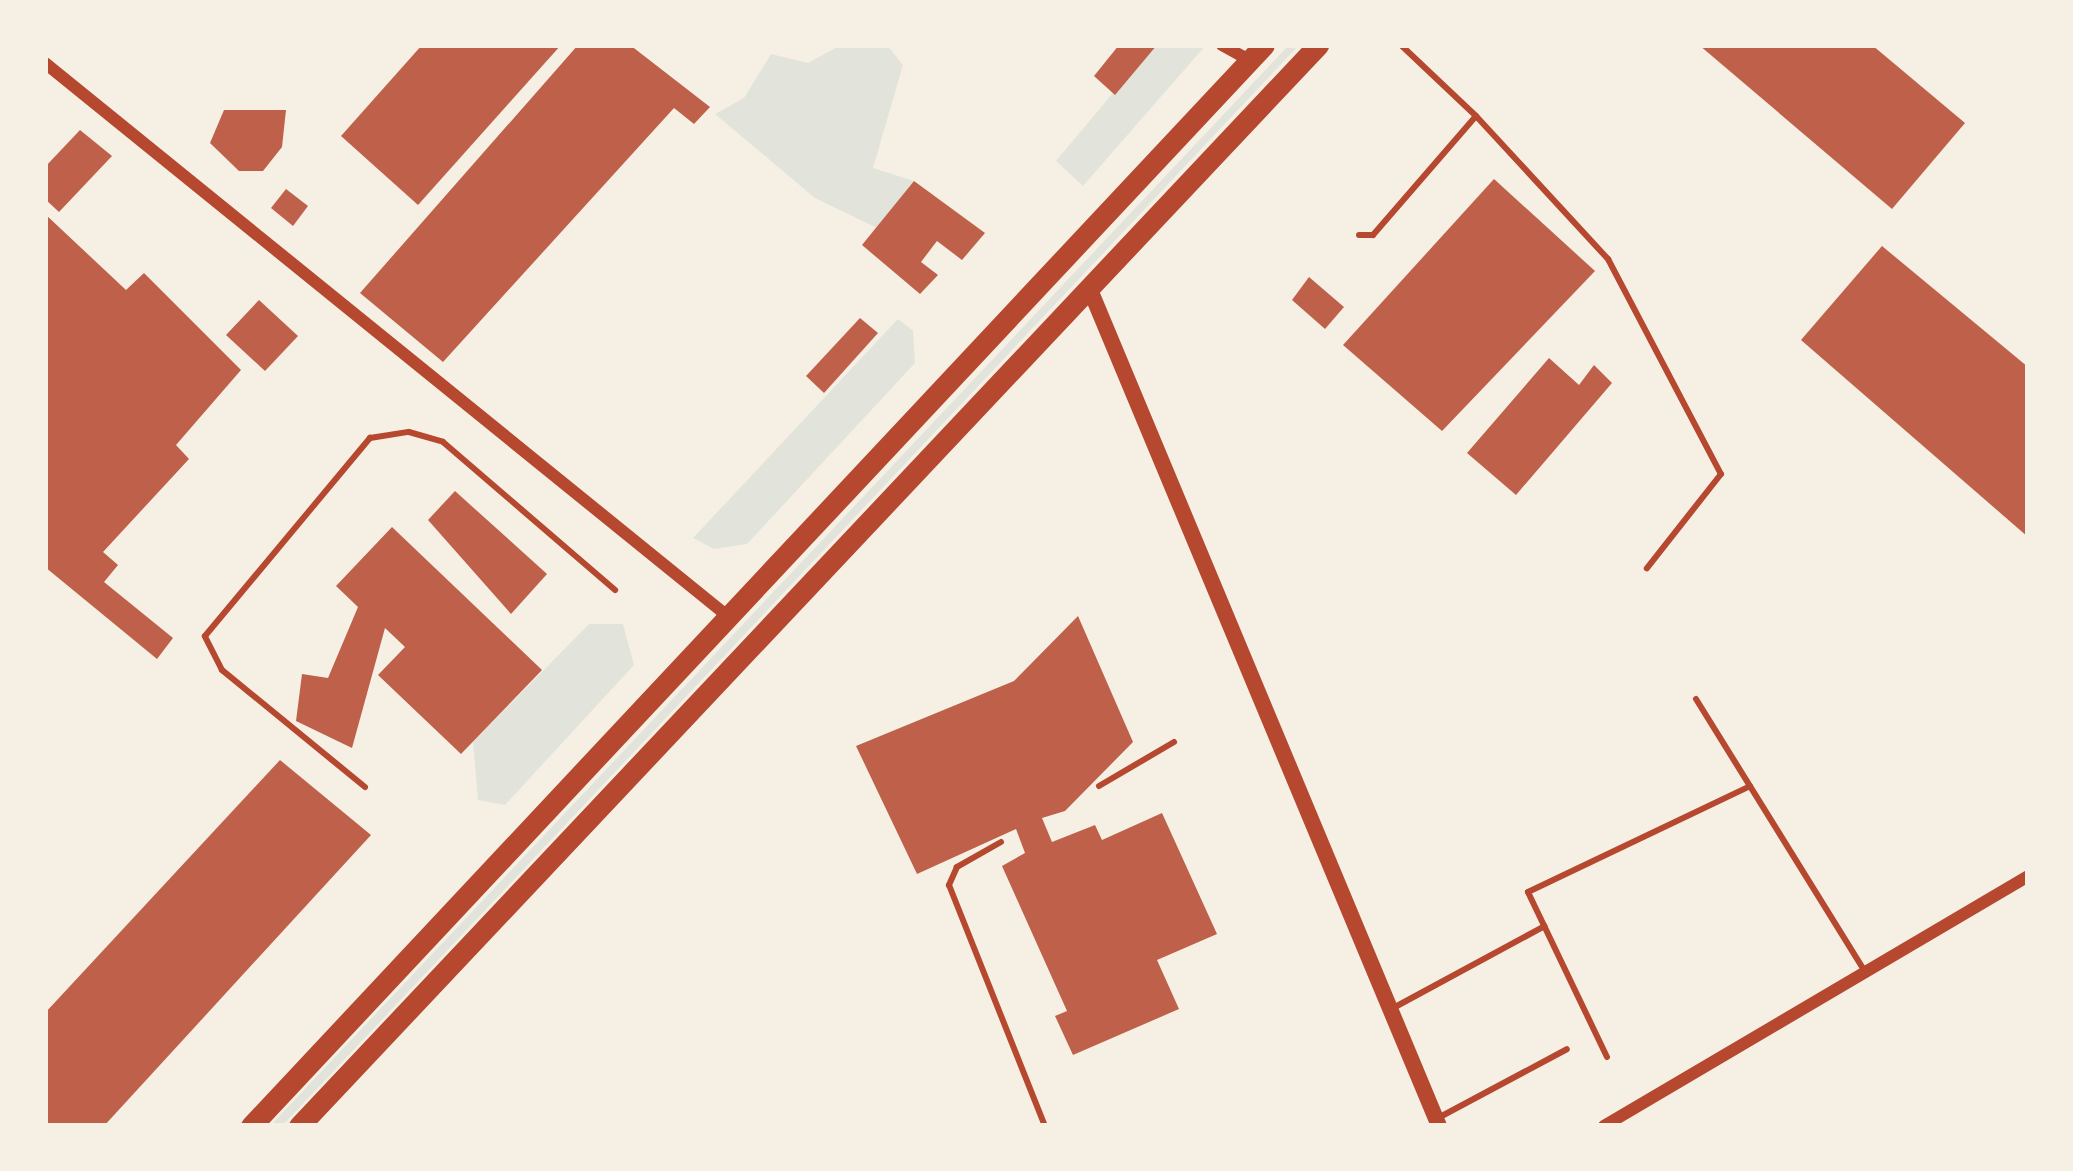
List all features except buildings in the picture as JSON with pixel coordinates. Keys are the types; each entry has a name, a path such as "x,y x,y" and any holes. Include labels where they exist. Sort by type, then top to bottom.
{"highway":[{"path":"299,1126 1318,45"},
{"path":"251,1126 732,620 1256,53"}],"street":[{"path":"1222,45 1256,53"},
{"path":"45,63 732,620"},
{"path":"1090,292 1437,1122"},
{"path":"1604,1126 2028,876"}],"lane":[{"path":"1400,45 1476,116 1608,259 1721,474 1647,568"},
{"path":"1359,236 1373,236 1476,116"},
{"path":"365,788 222,670 205,636 370,438 410,432 443,442 615,590"},
{"path":"1696,699 1864,972"},
{"path":"1099,786 1174,742"},
{"path":"1607,1057 1531,887 1750,786"},
{"path":"1001,842 957,867 949,885 1045,1126"},
{"path":"1390,1009 1545,926"},
{"path":"1437,1122 1567,1049"}],"shaded area":[{"path":"841,45 887,45 903,65 873,168 914,181 877,228 815,198 715,114 744,98 771,54 808,63"},
{"path":"1153,45 1206,45 1083,186 1056,161"},
{"path":"1289,45 1299,45 282,1126 270,1126"},
{"path":"898,319 913,331 915,363 747,544 714,549 693,538"},
{"path":"589,624 623,624 634,665 505,805 478,800 473,742"}]}
